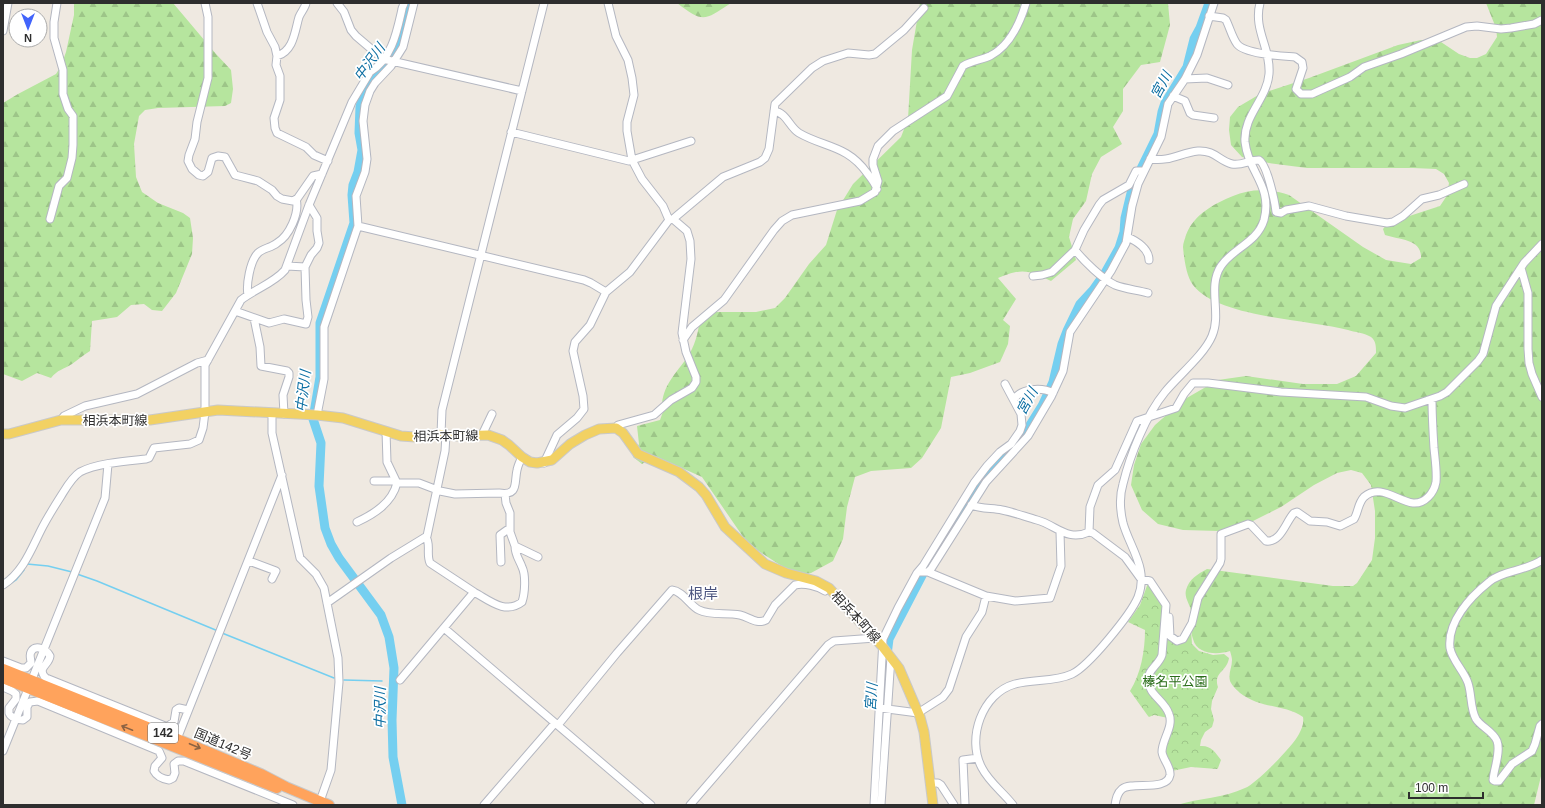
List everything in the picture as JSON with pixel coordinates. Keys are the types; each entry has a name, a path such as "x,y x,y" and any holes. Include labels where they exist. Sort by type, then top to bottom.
{"highway":[{"name":"国道142号","path":"3,669 30,684 260,782 323,804"},
{"name":"国道142号","path":"3,678 30,684 177,739 261,774 323,804"}],"main road":[{"name":"相浜本町線","path":"3,434 9,434 61,420 150,420 218,410 314,415 343,418 406,436 443,434 457,436 482,435 502,440 522,457 534,463 544,463"},
{"name":"相浜本町線","path":"616,428 623,433 638,454 679,472 699,486 706,495 724,527 760,560 778,570 821,583 835,594 876,638 902,674 918,713 924,732 933,805"},
{"path":"544,463 555,458 570,444 584,435 599,429 616,428"}],"street":[{"path":"3,31 8,3"},
{"path":"50,219 59,186 67,178 72,158 73,145 73,116 68,109 63,94 63,70 54,38 56,3"},
{"path":"205,3 208,17 208,78 197,122 195,139 188,155 188,164 195,172 203,176 208,172 212,158 216,156 225,157 235,175 250,178 261,183 272,190 277,196 290,201 296,199 310,178 316,174 322,174"},
{"path":"257,3 267,32 275,47 277,56 276,65 281,83 280,100 274,118 277,133 306,147 314,155 328,161"},
{"path":"277,56 286,51 293,40 300,13 306,3"},
{"path":"337,3 344,12 351,30 356,36 388,60 522,91"},
{"path":"314,415 324,379 324,327 358,226 356,196 365,172 367,159 363,121 365,105 370,91 375,83 391,66 388,60 404,3"},
{"path":"3,585 11,579 23,565 48,517 72,480 80,472 108,464 146,459 154,448 190,444 199,440 203,428 205,412 205,365 241,300 280,275 287,266 309,205 354,97 370,72 388,60 403,47 414,3"},
{"path":"505,494 510,512 510,530 515,546 516,557 523,568 524,597 522,602 508,607 502,607 474,592 430,563 428,556 428,541 426,537 445,451 442,410 544,3"},
{"path":"608,3 616,36 628,60 632,78 634,95 627,122 632,160 642,179 663,206 671,220 686,231 691,247 682,328 686,352 696,378 692,388 670,400 654,415 618,426 616,428"},
{"path":"683,340 692,327 724,300 782,221 792,215 803,212 860,201 875,192 878,181 873,165 873,159 878,146 898,128 947,96 963,66 988,57 1006,44 1016,28 1026,3"},
{"path":"881,805 887,652 885,632 906,594 923,572 966,507 1024,433 1063,371 1070,332 1104,277 1117,262 1127,237 1132,206 1141,171 1150,159 1161,137 1166,109 1185,79 1197,55 1214,3"},
{"path":"1012,805 988,777 981,767 978,758 976,748 979,725 985,707 992,697 1002,689 1014,684 1067,676 1083,667 1132,608 1140,592 1141,579 1140,565 1124,526 1120,503 1125,476 1149,417 1165,392 1209,342 1216,320 1214,288 1218,271 1226,259 1254,237 1263,222 1266,205 1265,192 1251,161 1246,145 1246,131 1248,123 1267,84 1269,71 1268,54 1259,29 1258,14 1260,3"},
{"path":"544,463 557,435 577,418 584,409 573,347 577,339 590,325 606,292 630,272 671,220 723,177 760,162 764,158 768,149 775,104 816,64 848,53 869,55 875,54 904,30 924,8"},
{"path":"1209,16 1223,18 1226,20 1237,44 1250,52 1295,57 1302,62 1303,68 1296,89 1301,94 1306,95 1350,77 1364,67 1401,54 1466,27 1476,26 1501,29 1534,24 1542,20"},
{"path":"1185,79 1207,78 1228,85"},
{"path":"1173,96 1185,102 1190,113 1193,115 1214,118"},
{"path":"774,111 783,114 800,133 841,150 854,158 861,164 877,189"},
{"path":"511,132 628,161 691,141"},
{"path":"1150,159 1165,160 1199,151 1213,153 1230,164 1259,160 1262,161 1264,166 1274,197 1276,212 1281,213 1286,210 1309,206 1346,216 1387,223 1403,216 1422,199 1464,184"},
{"path":"1033,276 1052,272 1076,250 1084,230 1099,205 1109,196 1129,185 1133,174 1141,171"},
{"path":"248,295 247,285 254,259 260,251 276,245 283,239 294,220 297,203 296,199"},
{"path":"236,311 269,323 284,320 306,324 308,316 305,266 319,243 317,218 309,205"},
{"path":"358,226 584,280 606,292"},
{"path":"1127,237 1143,247 1149,255 1149,260"},
{"path":"1089,532 1090,507 1098,485 1115,470 1137,420 1176,408 1184,394 1193,383 1208,383 1281,392 1366,397 1391,406 1405,408 1432,399 1447,392 1483,354 1496,306 1521,268 1542,245"},
{"path":"1076,250 1090,266 1115,285 1148,293"},
{"path":"287,266 305,266"},
{"path":"1521,268 1528,293 1529,363 1532,374 1542,396"},
{"path":"254,318 260,347 261,366 286,371 289,373 289,378 283,394 284,414"},
{"path":"61,420 64,416 85,406 137,394 197,363 208,360"},
{"path":"1005,384 1014,399 1023,421 1024,433"},
{"path":"1014,399 1022,391 1051,391"},
{"path":"966,507 1004,510 1039,520 1060,532 1074,536 1081,536 1089,532 1094,533 1125,557 1141,579 1150,581 1163,600 1169,613 1170,636 1177,641 1183,639 1190,628 1198,598 1220,563 1221,534 1248,524 1251,525 1266,541 1270,541 1282,532 1294,512 1297,512 1310,521 1327,522 1340,526 1354,519 1361,501 1371,493 1390,493 1414,503 1428,498 1433,491 1436,476 1432,428 1432,399"},
{"path":"272,414 272,433 300,558 322,583 338,658 339,672 331,773 323,804"},
{"path":"482,435 492,414"},
{"path":"357,522 378,511 390,499 397,482 388,462 386,431"},
{"path":"374,481 419,484 454,494 505,494 514,490 517,470 522,457"},
{"path":"3,751 104,498 108,464"},
{"path":"177,739 282,475"},
{"path":"501,562 500,535 506,530 510,530"},
{"path":"923,572 986,596 1015,601 1050,598 1061,566 1060,532"},
{"path":"327,603 391,558 426,537"},
{"path":"515,546 538,557"},
{"path":"248,560 276,571 272,579"},
{"path":"1542,560 1534,565 1497,576 1489,581 1468,601 1455,622 1451,632 1450,648 1468,683 1476,720 1494,736 1498,742 1498,751 1493,770 1493,780 1495,782 1499,781 1512,764 1532,751 1542,724"},
{"path":"484,805 672,590 677,591 700,611 709,613 738,614 759,622 766,620 775,605 795,585 801,584 816,586 832,595 835,594"},
{"path":"400,680 474,592"},
{"path":"884,709 918,713 943,697 949,689 966,637 982,612 986,596"},
{"path":"1115,805 1118,794 1124,787 1161,784 1167,780 1170,775 1169,768 1162,754 1170,724 1169,714 1166,707 1151,690 1148,681 1151,670 1160,660 1162,655 1166,609"},
{"path":"444,628 652,805"},
{"path":"690,805 828,645 834,641 876,638"},
{"path":"3,661 21,668 26,668 31,662 31,651 37,648 44,649 50,656 49,662 43,667 42,670 46,678 165,726 168,726 174,722 176,710 182,708 188,710"},
{"path":"874,805 884,709 887,652"},
{"path":"3,687 16,694 16,699 9,710 10,716 16,719 25,719 28,715 28,704 31,701 38,701 159,751 162,758 155,766 154,772 161,778 169,780 173,778 175,773 174,764 178,761 184,761 293,805"},
{"path":"965,805 963,760 978,758"},
{"path":"930,783 938,783 941,785 954,805"}],"green space":[{"path":"74,3 173,3 231,70 233,89 231,103 225,106 158,108 145,110 139,116 134,144 136,177 142,192 158,203 183,213 190,218 193,238 192,254 176,293 162,311 152,310 144,304 131,305 117,317 92,321 90,351 72,364 58,371 51,378 37,373 22,381 3,374 3,103 56,74 61,66 66,52 74,15"},
{"path":"677,3 731,3 709,16 698,17"},
{"path":"920,3 1168,3 1170,25 1160,62 1141,65 1123,89 1123,111 1113,127 1122,144 1101,157 1092,174 1086,201 1073,219 1069,237 1076,260 1051,281 1036,274 1025,272 1013,273 998,278 1016,299 1003,320 1010,326 1008,344 1000,362 970,373 951,377 941,428 922,458 911,468 871,471 855,477 847,507 843,539 833,561 811,573 797,576 748,544 702,477 655,456 642,464 633,457 639,444 637,426 660,420 664,409 662,404 663,396 669,383 692,349 697,335 700,317 706,312 756,312 775,308 785,298 809,264 826,245 837,210 853,184 901,137 908,119 912,50"},
{"path":"1486,3 1542,3 1542,772 1534,805 1177,805 1229,794 1251,785 1290,747 1299,734 1303,722 1303,717 1296,713 1256,702 1240,693 1230,681 1232,660 1230,651 1214,653 1203,651 1195,644 1192,633 1191,611 1186,596 1186,590 1189,583 1197,575 1207,569 1333,586 1353,586 1357,583 1372,560 1375,538 1375,511 1371,485 1362,473 1351,470 1337,473 1314,485 1281,507 1239,528 1219,531 1183,530 1158,524 1142,510 1131,485 1134,465 1141,444 1155,425 1185,399 1218,380 1246,376 1303,384 1337,384 1356,376 1376,353 1374,340 1366,334 1331,326 1242,311 1205,296 1193,285 1187,272 1183,247 1186,235 1194,221 1212,206 1240,193 1261,190 1289,195 1363,247 1386,260 1411,264 1421,258 1418,247 1409,241 1385,235 1383,229 1388,223 1440,206 1446,197 1449,183 1444,174 1436,169 1307,168 1269,163 1242,157 1231,145 1229,130 1230,117 1238,107 1260,94 1309,78 1398,45 1421,40 1438,40 1459,54 1470,58 1477,58 1486,54 1497,37 1496,28"},
{"name":"榛名平公園","path":"1148,583 1163,607 1174,641 1191,630 1192,644 1199,651 1213,655 1224,654 1229,658 1228,663 1217,678 1218,687 1212,701 1211,709 1214,720 1212,727 1205,732 1200,746 1210,748 1221,760 1217,769 1191,767 1167,772 1159,754 1168,718 1154,715 1149,717 1130,691 1140,670 1142,662 1145,630 1128,622 1140,605"}],"waterway":[{"name":"中沢川","path":"402,805 393,757 392,720 394,668 389,637 381,615 339,558 331,544 325,528 319,486 321,443 313,419 320,377 320,323 354,223 352,195 353,185 358,172 362,150 359,133 360,107 363,94 375,74 391,57 399,45 409,3"},
{"name":"宮川","path":"878,797 886,663 889,639 927,566 936,555 978,485 1027,430 1042,406 1053,382 1062,344 1080,304 1093,290 1105,273 1119,248 1124,232 1125,218 1133,185 1158,134 1165,103 1187,67 1194,39 1200,28 1209,3"},
{"path":"27,564 48,566 72,572"},
{"path":"7,586 16,580 24,570"},
{"path":"77,574 218,631"},
{"path":"222,633 334,678"},
{"path":"344,680 382,681"}],"district":[{"name":"根岸","path":"703,593"}]}
